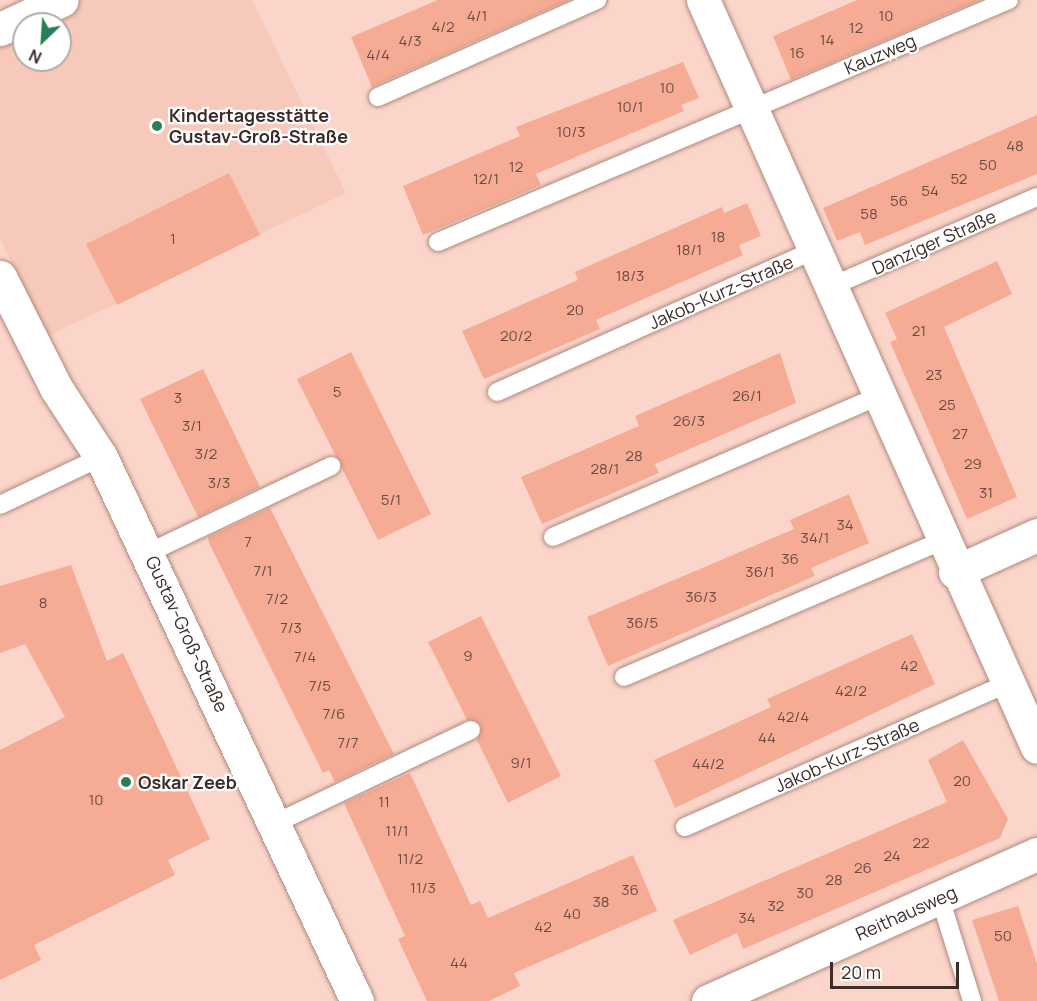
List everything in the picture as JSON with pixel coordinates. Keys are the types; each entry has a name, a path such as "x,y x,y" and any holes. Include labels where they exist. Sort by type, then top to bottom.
{"street":[{"name":"Jakob-Kurz-Straße","path":"703,0 955,572 1021,694 1037,747"},
{"path":"0,29 60,1"},
{"name":"Gustav-Groß-Straße","path":"0,277 56,388 101,457 276,823 357,1001"},
{"path":"955,572 1037,535"},
{"name":"Reithausweg","path":"708,1001 1037,854"}],"lane":[{"path":"378,97 597,0"},
{"name":"Kauzweg","path":"752,109 1009,0"},
{"path":"438,242 752,109"},
{"name":"Danziger Straße","path":"830,287 1037,197"},
{"name":"Jakob-Kurz-Straße","path":"497,392 814,250"},
{"path":"552,537 877,397"},
{"path":"0,505 101,457"},
{"path":"148,553 331,466"},
{"path":"624,677 942,542"},
{"name":"Jakob-Kurz-Straße","path":"685,827 1021,694"},
{"path":"276,823 471,730"},
{"path":"940,898 972,1001"}],"shaded area":[{"name":"Kindertagesstätte Gustav-Groß-Straße","path":"73,0 252,0 346,193 46,337 0,238 0,33 12,28 12,72 72,72 72,12 46,12"}],"building":[{"path":"438,0 569,0 372,87 351,37"},
{"path":"857,0 980,0 791,80 773,36"},
{"path":"683,62 699,98 681,105 684,111 536,174 541,185 423,235 403,186 520,136 516,127"},
{"path":"1037,115 1037,174 865,245 860,232 837,241 823,208"},
{"path":"229,173 260,235 117,305 86,244"},
{"path":"747,203 761,236 739,245 743,255 596,320 600,329 484,379 462,331 578,280 575,272 722,207 724,213"},
{"path":"997,261 1012,294 944,327 1017,497 967,519 890,342 897,339 885,313"},
{"path":"351,352 431,514 378,540 297,379"},
{"path":"780,353 796,403 655,464 659,473 542,524 521,477 639,426 635,416"},
{"path":"203,369 260,487 198,517 140,399"},
{"path":"849,494 869,543 811,568 815,576 608,666 587,617 794,529 790,520"},
{"path":"270,508 394,754 335,782 329,770 323,773 209,543 208,537"},
{"path":"71,565 107,661 123,653 210,839 168,860 175,875 34,945 41,960 0,980 0,750 65,717 25,644 0,653 0,586"},
{"path":"481,616 561,776 508,803 477,740 481,725 467,720 428,642"},
{"path":"912,634 935,684 675,808 654,760 771,707 767,699"},
{"path":"963,740 1008,819 1000,838 743,949 737,933 690,955 673,920 947,802 928,760"},
{"path":"410,773 471,905 480,901 488,918 633,855 657,911 514,973 520,986 489,1001 427,1001 398,939 405,936 344,803"},
{"path":"1018,906 1037,964 1037,1001 999,1001 972,920"}],"place":[{"name":"Kindertagesstätte Gustav-Groß-Straße","path":"157,126"},
{"name":"Oskar Zeeb","path":"126,782"}]}
